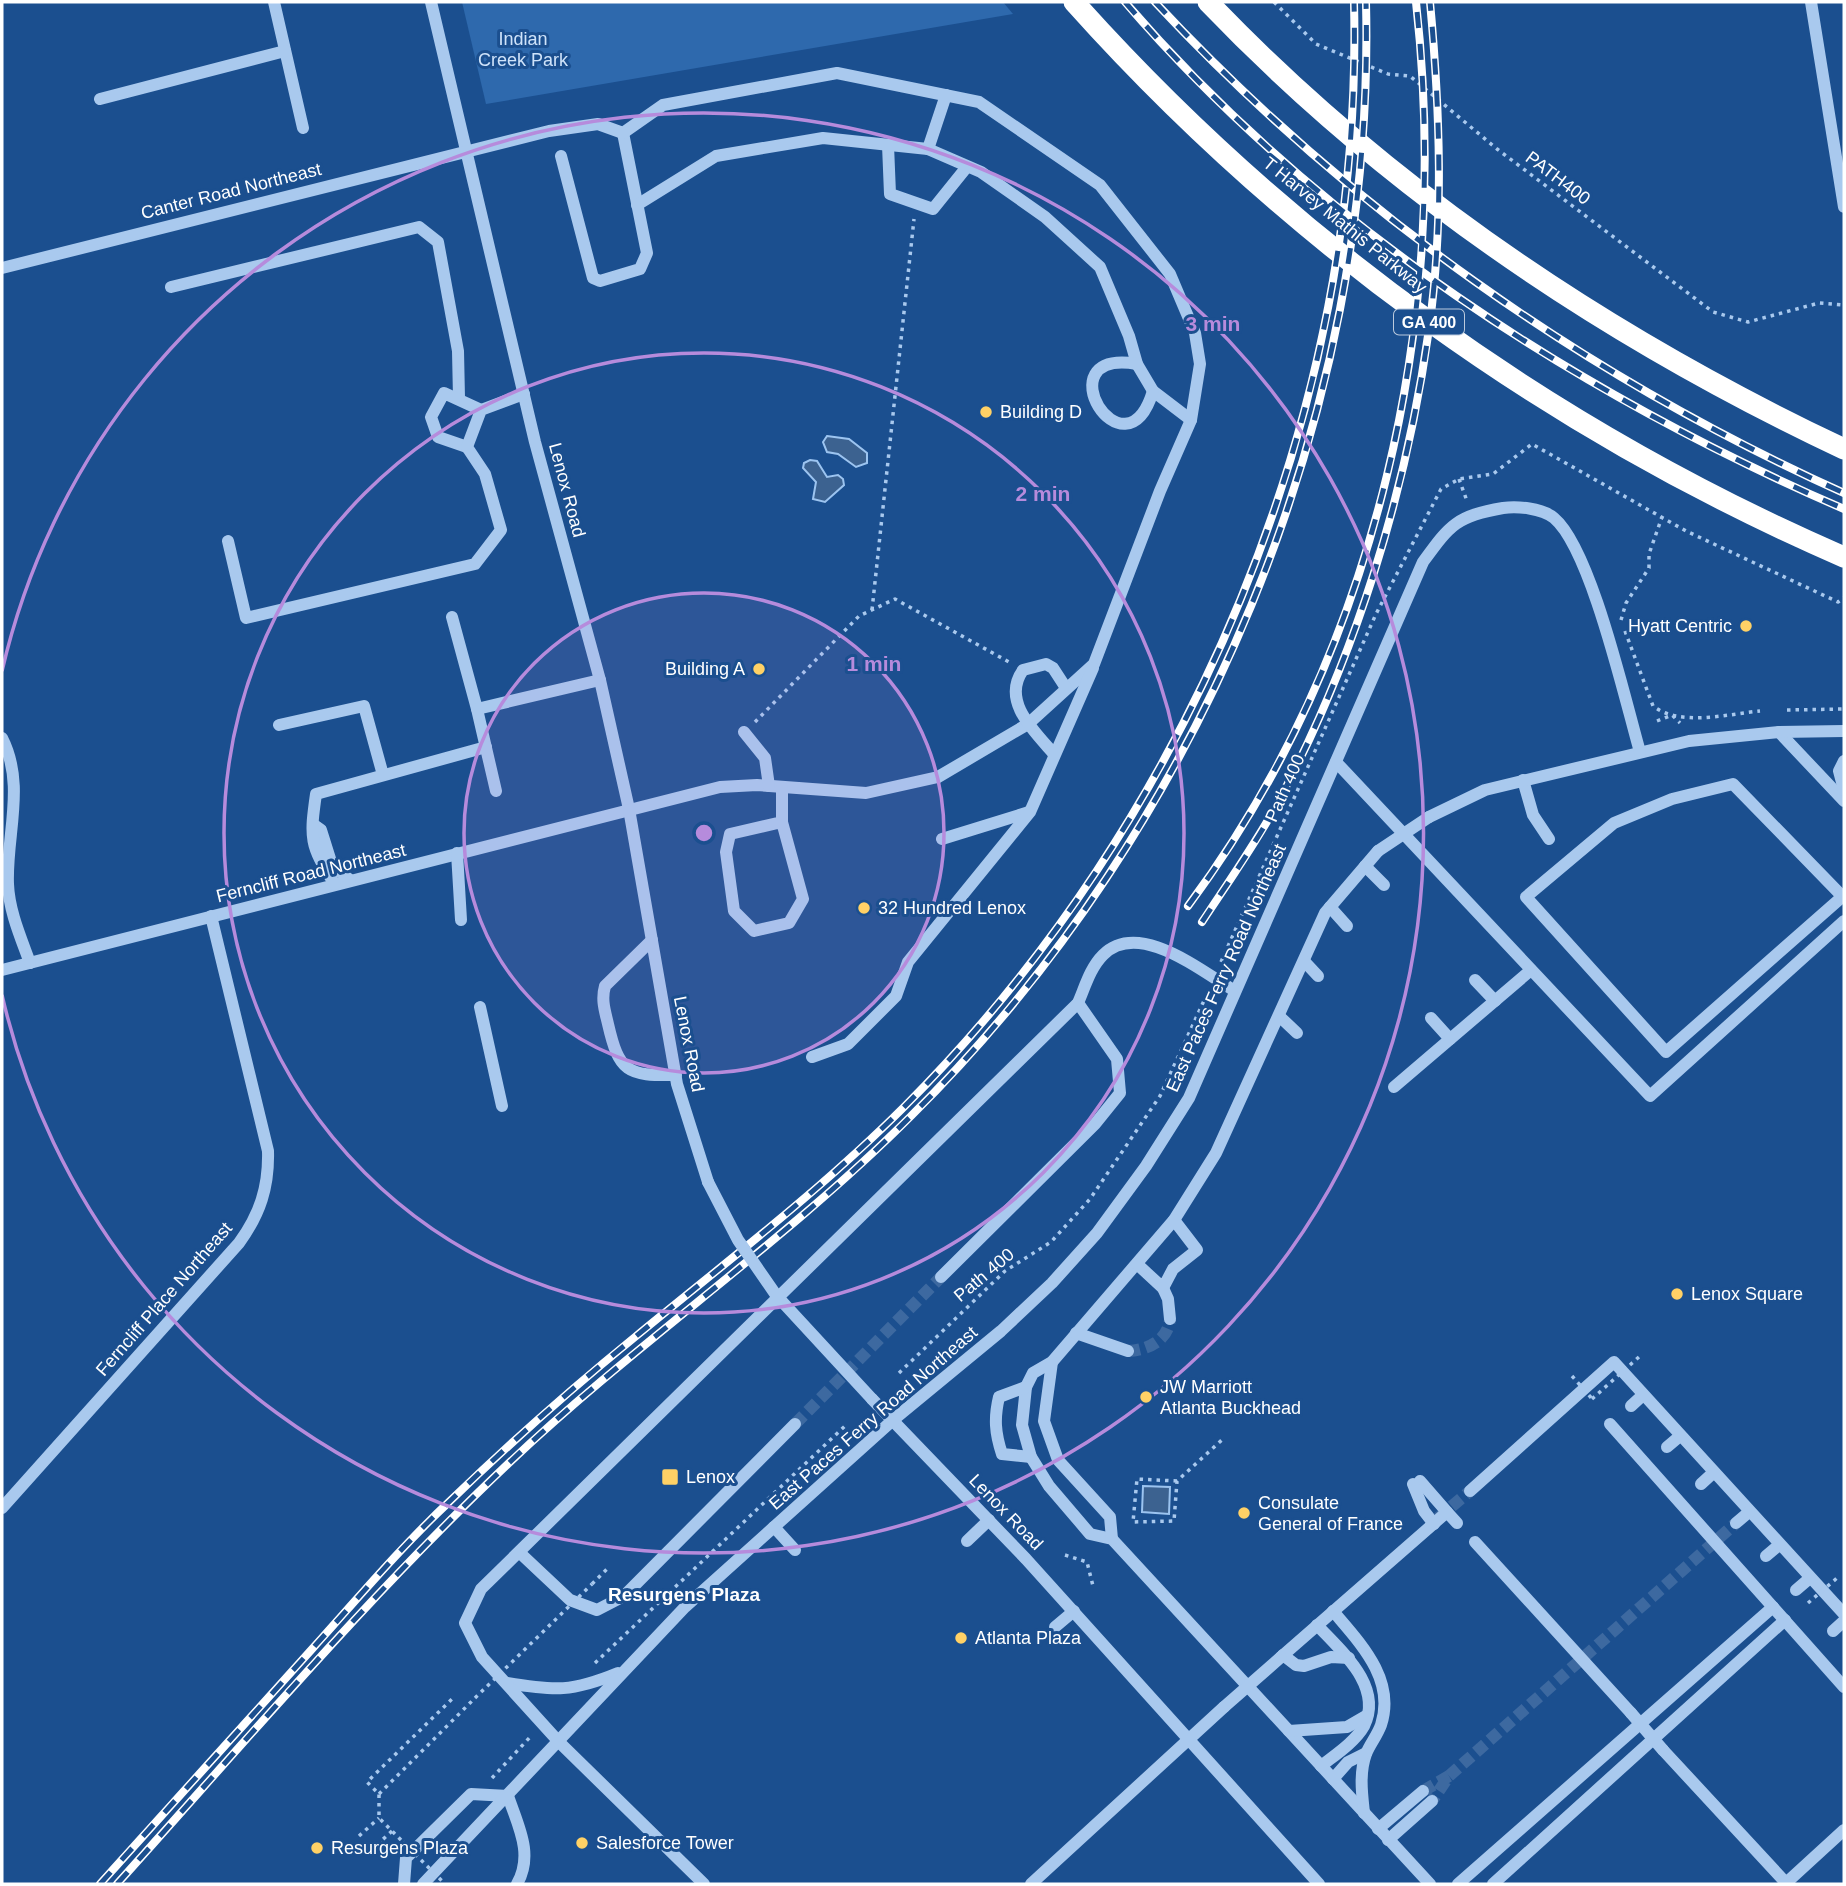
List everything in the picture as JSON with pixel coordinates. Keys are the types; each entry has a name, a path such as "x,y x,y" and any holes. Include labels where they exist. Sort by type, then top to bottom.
{"highway":[{"name":"T Harvey Mathis Parkway","path":"1074,2 1153,87 1262,190 1434,326 1618,444 1746,512 1844,557"},
{"path":"1208,2 1327,116 1492,246 1668,359 1729,393 1844,449"}],"street":[{"path":"274,2 303,128"},
{"name":"Lenox Road","path":"431,2 524,394 600,680 629,809 676,1074 690,1130 708,1182 738,1240 776,1295 1074,1611 1319,1884"},
{"path":"1811,2 1844,207"},
{"path":"100,99 285,51"},
{"path":"561,156 593,278 600,281 640,269 645,262 647,253 623,133 663,106 838,73 979,102 1100,185 1170,274 1195,333 1200,364 1191,420 1160,491 1094,664 1030,812 908,962 896,996 848,1044 812,1057"},
{"path":"928,149 946,95"},
{"name":"Canter Road Northeast","path":"2,268 468,149 598,124 623,133"},
{"path":"637,205 716,156 823,138 928,149 981,172 1045,217 1100,267 1129,336 1137,365 1153,391 1191,420"},
{"path":"888,145 890,194 933,209 966,167"},
{"path":"171,287 419,227 438,242 458,351 459,398"},
{"path":"1137,365 1117,361 1099,370 1091,389 1095,408 1111,421 1131,421 1147,410 1153,391"},
{"path":"228,541 246,618 475,564 501,530 485,474 467,447 438,437 430,416 444,393 481,410"},
{"path":"467,447 481,410 524,394"},
{"name":"East Paces Ferry Road Northeast","path":"423,1884 685,1606 893,1420 1001,1331 1052,1283 1097,1233 1146,1166 1189,1098 1423,562 1447,529 1472,513 1511,507 1541,511 1554,518 1577,548 1597,602 1640,752"},
{"path":"452,617 496,791"},
{"path":"1054,754 1028,724 1017,704 1015,687 1023,670 1032,665 1046,664 1053,668 1066,688"},
{"name":"Ferncliff Road Northeast","path":"2,970 720,787 776,787 866,793 938,777 1028,724 1094,664"},
{"path":"477,709 600,680"},
{"path":"279,725 364,706 383,775"},
{"path":"1430,1884 1112,1539 1090,1534 1049,1486 1031,1457 1022,1425 1026,1387 1033,1373 1052,1362 1174,1220 1216,1153 1330,907 1378,851 1429,817 1485,790 1523,780 1689,741 1779,732 1844,731"},
{"path":"744,732 765,758 776,787 782,821 803,899 789,923 754,931 734,911 726,852 730,834 782,821"},
{"path":"1779,732 1844,800"},
{"path":"2,738 7,748 16,797 8,886 15,921 30,963"},
{"path":"335,884 314,846 310,832 314,825 316,794 486,747"},
{"path":"1844,761 1839,771 1844,790"},
{"path":"1336,762 1650,1096 1844,921"},
{"path":"1523,780 1533,815 1549,839"},
{"path":"1733,784 1843,897 1666,1052 1526,897 1614,824 1672,799 1733,784"},
{"path":"942,839 1030,812"},
{"path":"314,825 321,830 332,865 350,880"},
{"path":"457,853 461,920"},
{"path":"1366,866 1384,885"},
{"path":"1330,907 1347,926"},
{"name":"Ferncliff Place Northeast","path":"2,1508 239,1243 259,1211 266,1189 268,1151 211,916"},
{"path":"652,940 605,986 602,997 616,1056 630,1070 644,1076 676,1074"},
{"path":"704,1884 559,1742 482,1657 465,1623 481,1589 1078,1003 1104,953 1120,945 1141,942 1158,946 1235,991"},
{"path":"1304,961 1318,976"},
{"path":"1394,1087 1531,970"},
{"path":"1475,980 1495,1001"},
{"path":"941,1277 1095,1124 1120,1093 1117,1059 1078,1003"},
{"path":"480,1007 502,1106"},
{"path":"1279,1016 1297,1033"},
{"path":"1431,1018 1450,1040"},
{"path":"1163,1289 1173,1269 1200,1252 1174,1220"},
{"path":"1137,1264 1163,1289 1168,1299 1170,1319"},
{"path":"1076,1333 1128,1351"},
{"path":"1052,1362 1044,1421 1058,1460 1110,1517 1112,1539"},
{"path":"1470,1491 1614,1362 1713,1474 1844,1614"},
{"path":"1026,1387 999,1397 995,1415 996,1437 1002,1454 1031,1457"},
{"path":"1631,1406 1643,1395"},
{"path":"520,1553 570,1600 597,1610 624,1596 795,1424"},
{"path":"1610,1424 1844,1687"},
{"path":"1667,1447 1680,1436"},
{"path":"1701,1484 1713,1474"},
{"path":"1434,1524 1424,1511 1417,1482 1457,1523"},
{"path":"1031,1884 1224,1707 1447,1512"},
{"path":"1736,1523 1748,1512"},
{"path":"967,1541 989,1520"},
{"path":"774,1527 795,1550"},
{"path":"1475,1542 1786,1884 1844,1830"},
{"path":"1766,1556 1779,1545"},
{"path":"1796,1590 1810,1578"},
{"path":"1458,1884 1773,1607"},
{"path":"1055,1627 1074,1611"},
{"path":"1333,1611 1375,1664 1381,1683 1384,1703 1382,1721 1366,1753 1362,1791 1364,1814"},
{"path":"1493,1884 1785,1620"},
{"path":"1833,1631 1844,1621"},
{"path":"1317,1625 1349,1658 1363,1681 1369,1705 1364,1725 1351,1741 1321,1766"},
{"path":"1282,1656 1296,1665 1304,1666 1331,1657 1349,1658"},
{"path":"507,1683 552,1690 566,1689 586,1686 621,1672"},
{"path":"1289,1731 1348,1727 1366,1716"},
{"path":"1332,1779 1348,1762 1366,1753"},
{"path":"1378,1829 1423,1791"},
{"path":"404,1884 406,1858 471,1794 508,1796 526,1849 525,1867 517,1884"},
{"path":"1388,1840 1432,1801"}],"path":[{"name":"PATH400","path":"1274,2 1315,44 1388,74 1410,76 1497,149 1713,312 1748,322 1819,303 1844,305"},
{"path":"872,610 916,203"},
{"path":"1472,513 1458,479 1493,474 1532,444 1662,517 1838,602 1844,598"},
{"name":"Path 400","path":"900,1373 1006,1271 1051,1242 1090,1199 1160,1096 1399,567 1441,489 1458,479"},
{"path":"1662,517 1649,554 1648,568 1620,617 1653,706 1672,715 1680,723"},
{"path":"744,732 859,616 895,599 1023,670"},
{"path":"1787,710 1844,709"},
{"path":"1657,721 1672,715 1760,711"},
{"path":"1572,1376 1593,1400 1640,1356"},
{"path":"592,1667 846,1425"},
{"path":"1177,1481 1137,1479 1133,1522 1174,1521 1177,1481 1224,1438"},
{"path":"1065,1555 1087,1562 1093,1586"},
{"path":"379,1794 608,1568"},
{"path":"1808,1603 1837,1578"},
{"path":"446,1884 379,1818 379,1794 367,1782 452,1699"},
{"path":"359,1836 379,1818"},
{"path":"391,1831 380,1842 396,1858"}],"green space":[{"name":"Indian Creek Park","path":"462,2 1003,2 1013,14 486,104"}],"shaded area":[{"path":"827,436 849,439 867,453 867,463 856,467 838,454 827,452 823,442"},
{"path":"817,461 827,477 838,475 843,479 844,485 825,502 813,499 816,482 803,468 804,463"},
{"path":"1143,1486 1170,1487 1169,1514 1142,1512"}],"tunnel":[{"path":"795,1424 941,1277"},
{"path":"1128,1351 1142,1349 1161,1339 1170,1319"},
{"path":"1438,1518 1470,1491"},
{"path":"1449,1776 1736,1523"},
{"path":"1423,1791 1449,1776 1432,1801"}],"railway":[{"path":"1125,2 1200,83 1281,159 1366,230 1456,296 1549,356 1646,412 1744,463 1844,509"},
{"path":"1155,2 1229,78 1308,150 1390,218 1475,282 1564,341 1655,396 1748,447 1844,493"},
{"path":"100,1884 432,1518 564,1397 806,1197 904,1107 1006,994 1097,871 1175,739 1240,600 1292,455 1328,306 1349,155 1354,2"},
{"path":"117,1884 358,1616 458,1512 609,1374 814,1206 911,1116 1015,1002 1106,878 1185,745 1251,605 1303,459 1340,309 1361,156 1366,2"},
{"path":"1188,906 1254,806 1309,701 1353,590 1387,476 1410,359 1422,240 1424,121 1416,2"},
{"path":"1202,922 1250,850 1304,750 1353,634 1391,514 1419,391 1434,289 1439,166 1430,2"}],"place":[{"name":"Building D","path":"986,412"},
{"name":"Hyatt Centric","path":"1746,626"},
{"name":"Building A","path":"759,669"},
{"name":"32 Hundred Lenox","path":"864,908"},
{"name":"Lenox Square","path":"1677,1294"},
{"name":"JW Marriott Atlanta Buckhead","path":"1146,1397"},
{"name":"Lenox","path":"670,1477"},
{"name":"Consulate General of France","path":"1244,1513"},
{"name":"Atlanta Plaza","path":"961,1638"},
{"name":"Salesforce Tower","path":"582,1843"},
{"name":"Resurgens Plaza","path":"317,1848"}],"district":[{"name":"Resurgens Plaza","path":"684,1594"}]}
